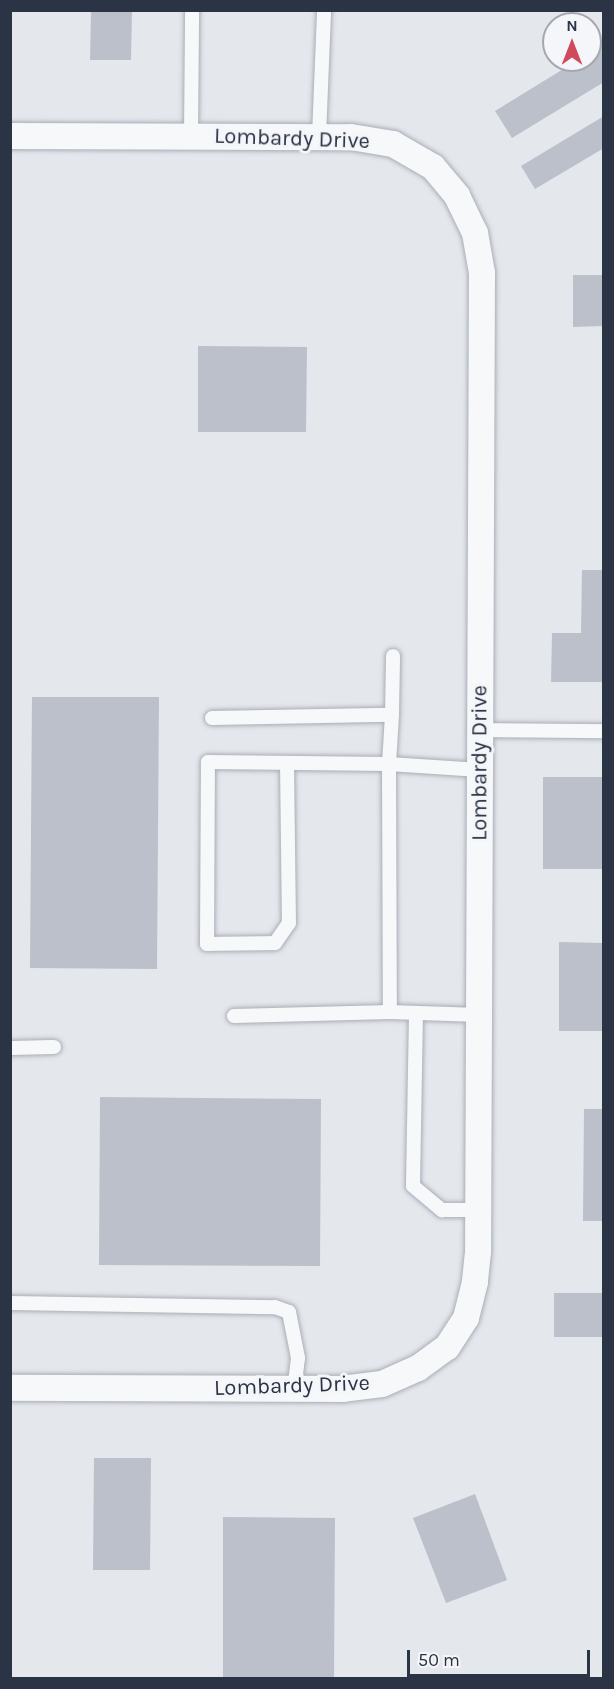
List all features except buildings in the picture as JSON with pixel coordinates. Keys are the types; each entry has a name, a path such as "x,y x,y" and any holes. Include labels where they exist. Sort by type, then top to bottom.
{"street":[{"name":"Lombardy Drive","path":"10,136 351,137 393,144 433,167 457,196 475,233 482,273 478,1210 476,1282 466,1318 447,1347 418,1368 382,1384 343,1389 10,1388"}],"lane":[{"path":"191,137 192,10"},
{"path":"319,137 324,10"},
{"path":"390,1012 389,764 393,656"},
{"path":"212,718 392,715"},
{"path":"480,730 603,731"},
{"path":"287,763 289,923 275,943 207,944 208,762 389,764 480,770"},
{"path":"234,1016 390,1012 479,1015"},
{"path":"416,1013 413,1186 442,1210 478,1210"},
{"path":"10,1048 54,1047"},
{"path":"10,1303 275,1307 289,1312 298,1358 294,1389"}]}
